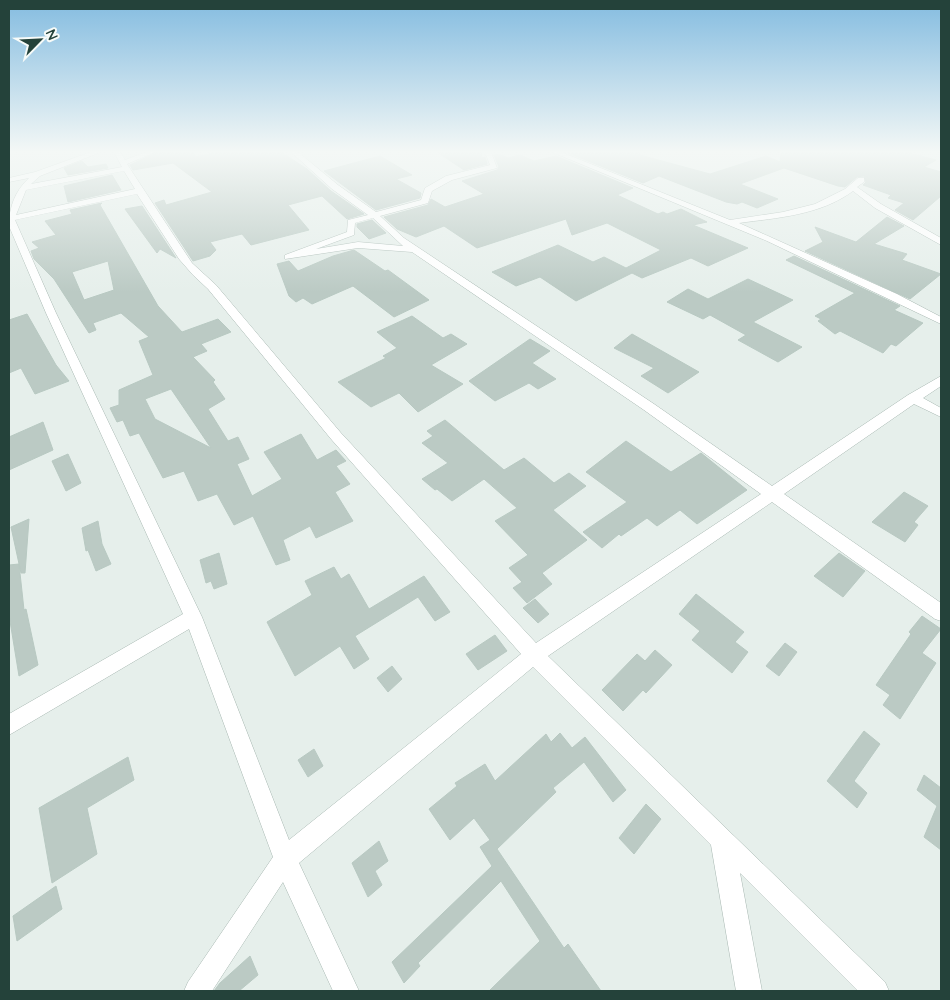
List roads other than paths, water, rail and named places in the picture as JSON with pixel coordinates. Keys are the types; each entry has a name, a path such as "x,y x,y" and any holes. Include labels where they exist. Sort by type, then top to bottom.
{"street":[{"path":"19,199 10,219 51,313 192,617 285,860 346,991"},
{"path":"10,219 103,199"},
{"path":"143,199 180,253 202,280 212,287 336,436 534,655 722,842 876,991"},
{"path":"351,199 374,215 401,240 773,495 941,613"},
{"path":"414,249 358,245 288,258 351,233 351,222 425,201 426,199"},
{"path":"673,199 732,222 892,296 941,321"},
{"path":"732,222 817,206 832,199"},
{"path":"868,199 941,242"},
{"path":"197,991 285,860 534,655 941,380"},
{"path":"912,398 941,413"},
{"path":"9,725 192,617"},
{"path":"722,842 749,991"}]}
